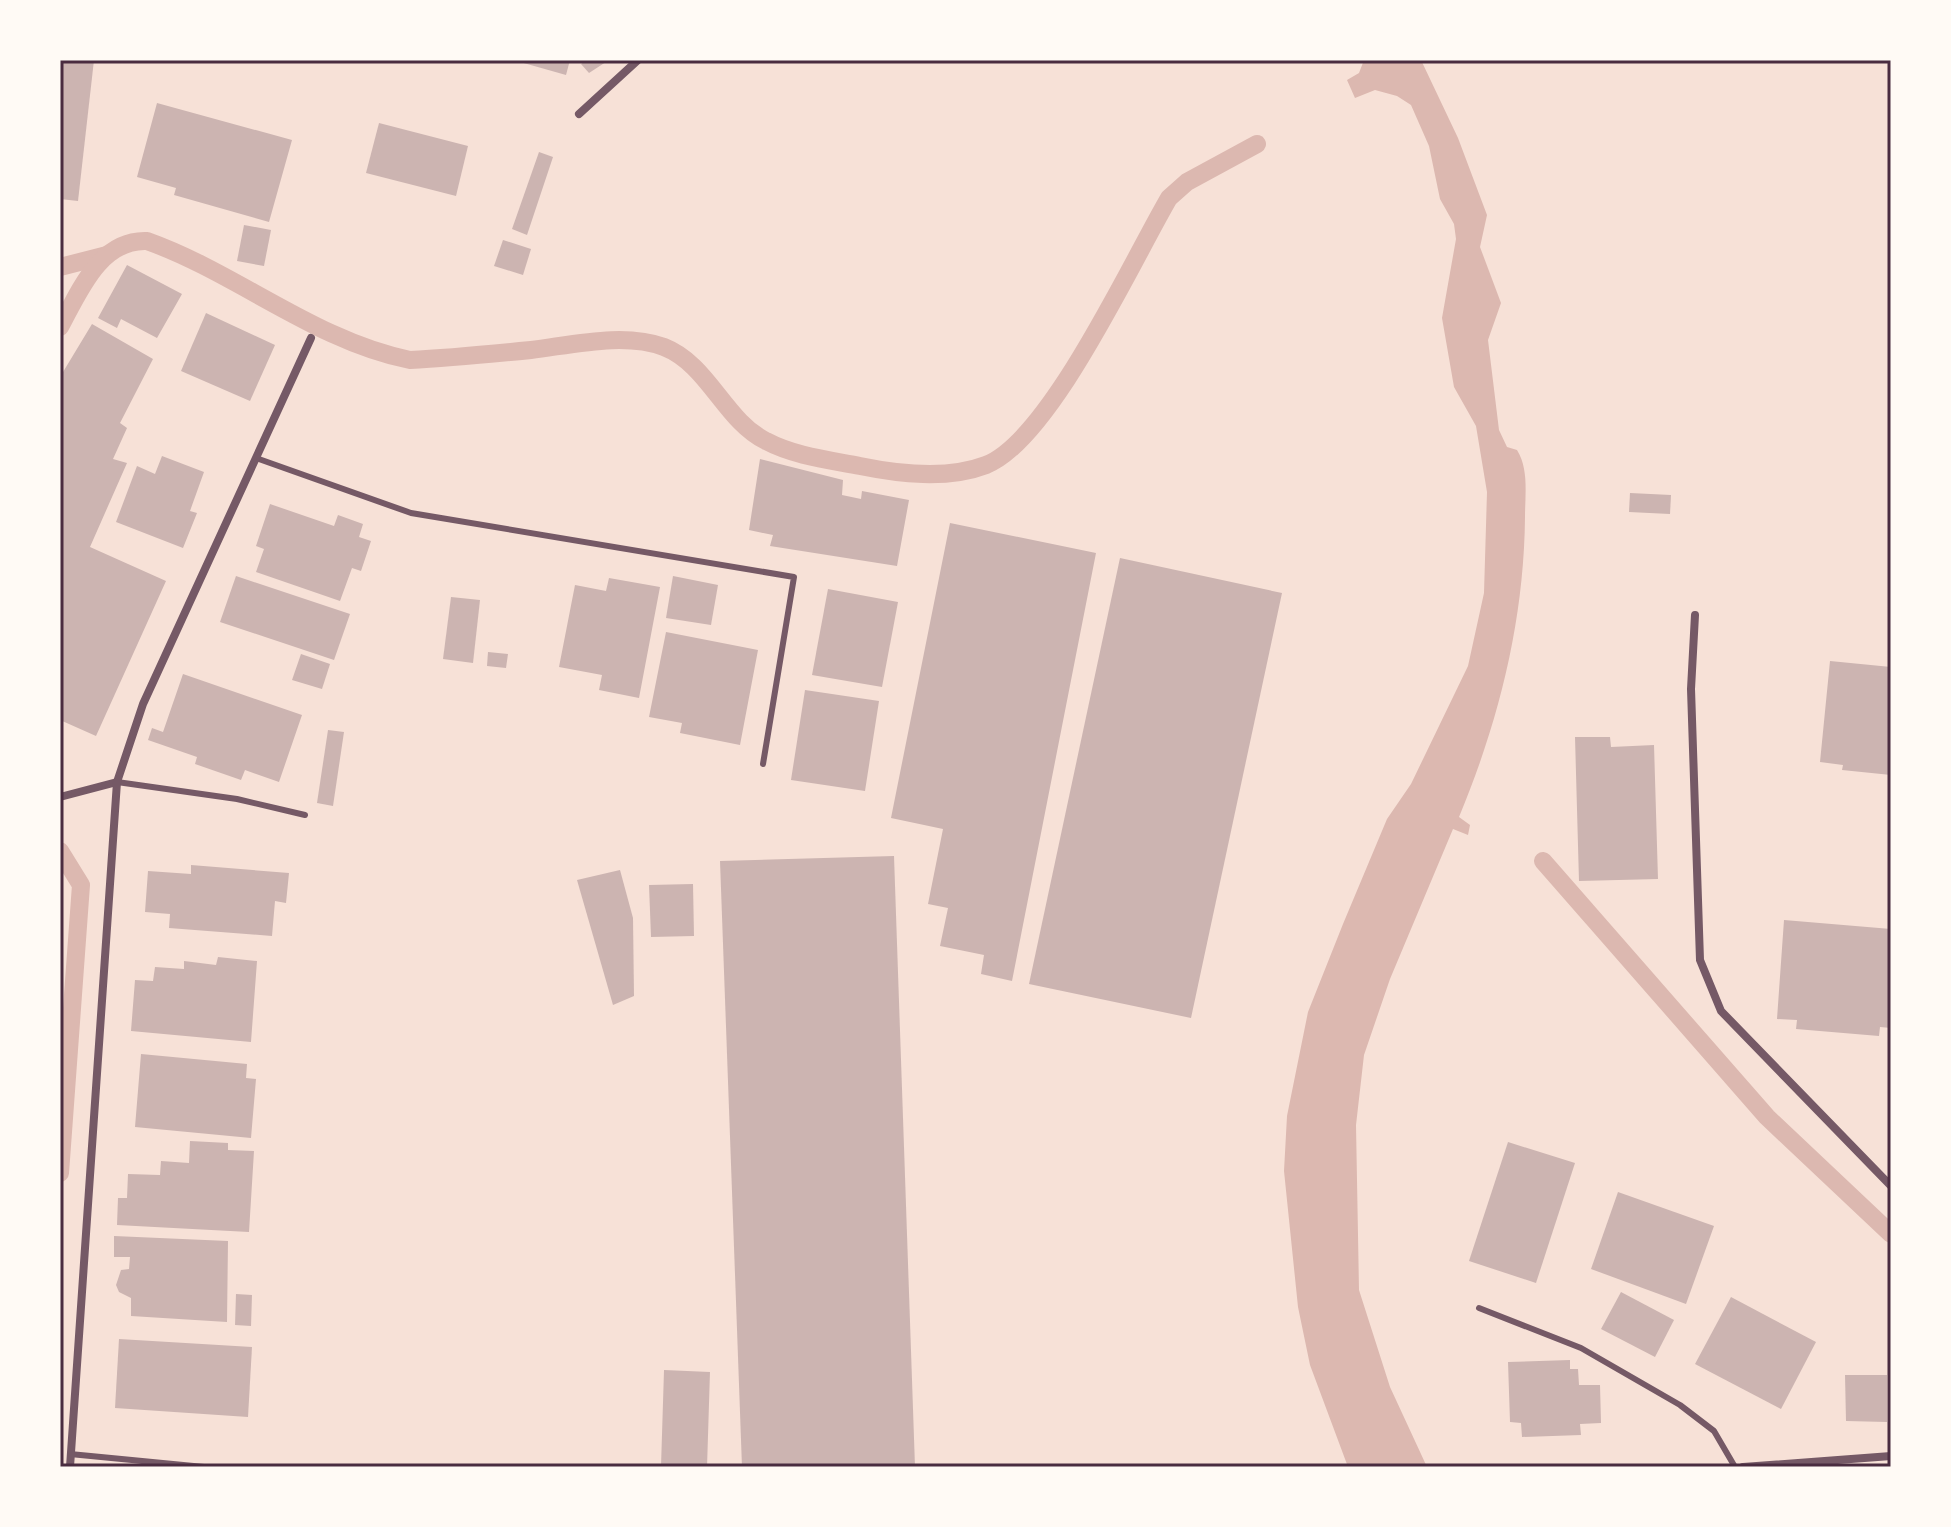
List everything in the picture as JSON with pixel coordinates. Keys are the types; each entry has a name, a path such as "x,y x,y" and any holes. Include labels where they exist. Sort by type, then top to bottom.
{"street":[{"path":"579,114 638,60"},
{"path":"70,1467 117,782 143,704 311,338"},
{"path":"1695,615 1691,689 1700,960 1721,1011 1891,1186"},
{"path":"60,797 117,782"},
{"path":"1743,1467 1891,1456"}],"lane":[{"path":"256,458 411,513 794,577 763,764"},
{"path":"117,782 237,799 305,815"},
{"path":"1479,1308 1581,1348 1680,1405 1714,1431 1735,1467"},
{"path":"70,1454 204,1467"}],"shaded area":[{"path":"1364,60 1421,60 1458,138 1487,215 1480,247 1501,303 1488,340 1499,430 1507,447 1517,450 1521,457 1526,482 1524,556 1514,632 1507,670 1486,744 1459,817 1470,825 1468,835 1453,829 1390,979 1364,1055 1356,1125 1359,1290 1390,1387 1427,1467 1348,1467 1310,1365 1298,1307 1284,1171 1287,1116 1308,1012 1387,819 1411,784 1468,666 1484,593 1487,492 1476,426 1454,387 1442,318 1456,239 1454,224 1440,199 1429,146 1411,105 1397,96 1375,90 1355,98 1347,80 1359,73"}],"building":[{"path":"60,60 94,60 78,201 60,199"},
{"path":"513,60 570,60 566,75"},
{"path":"587,60 609,60 589,73 581,64"},
{"path":"157,103 292,140 269,222 174,195 176,188 137,177"},
{"path":"379,123 468,146 456,196 366,173"},
{"path":"539,152 553,157 527,235 512,229"},
{"path":"244,225 271,230 264,266 237,261"},
{"path":"503,240 531,249 523,275 494,266"},
{"path":"127,265 182,294 157,338 121,319 117,328 98,318"},
{"path":"206,313 275,345 250,401 181,371"},
{"path":"92,324 153,359 120,423 127,428 113,459 127,463 90,547 166,581 96,736 60,720 60,377"},
{"path":"162,456 204,472 190,511 197,513 183,548 116,522 137,466 155,474"},
{"path":"760,459 843,480 842,495 861,499 862,491 909,500 897,566 770,546 773,535 749,530"},
{"path":"1630,493 1671,495 1670,514 1629,512"},
{"path":"270,504 334,526 338,515 363,524 359,537 371,541 361,571 352,568 340,601 256,572 264,549 256,546"},
{"path":"950,523 1096,553 1012,981 981,974 984,955 940,946 948,908 928,904 943,829 891,818"},
{"path":"1120,558 1282,593 1191,1018 1029,984"},
{"path":"236,576 350,614 334,660 220,622"},
{"path":"673,576 718,585 711,625 666,618"},
{"path":"609,578 660,587 639,698 599,690 602,675 559,667 575,585 606,591"},
{"path":"828,589 898,602 882,687 812,675"},
{"path":"451,597 480,600 473,663 443,659"},
{"path":"666,632 758,650 740,745 680,733 682,723 649,717"},
{"path":"488,652 508,654 506,668 487,666"},
{"path":"301,654 330,664 322,689 292,680"},
{"path":"1830,661 1891,667 1891,775 1842,770 1843,765 1820,762"},
{"path":"183,674 302,715 279,782 245,770 241,780 195,764 197,757 148,740 152,728 163,732"},
{"path":"805,690 879,701 865,791 791,780"},
{"path":"328,730 344,732 333,806 317,803"},
{"path":"1575,737 1610,737 1611,747 1654,745 1658,879 1579,881"},
{"path":"894,856 915,1467 742,1467 720,861"},
{"path":"191,865 289,873 286,903 275,901 272,936 169,928 170,914 145,912 148,871 191,874"},
{"path":"620,870 633,918 634,996 613,1005 577,880"},
{"path":"693,884 694,936 651,937 649,885"},
{"path":"1784,920 1891,929 1891,1028 1880,1027 1879,1036 1796,1029 1797,1020 1777,1019"},
{"path":"218,957 257,961 251,1042 131,1031 135,980 153,981 155,967 184,969 184,961 216,965"},
{"path":"141,1054 247,1064 246,1078 256,1079 251,1138 135,1127"},
{"path":"190,1141 228,1143 228,1150 254,1151 249,1232 117,1225 118,1198 127,1198 128,1174 160,1175 161,1161 189,1163"},
{"path":"1508,1142 1575,1163 1536,1283 1469,1261"},
{"path":"1618,1192 1714,1226 1686,1304 1591,1269"},
{"path":"114,1236 228,1241 227,1322 131,1316 131,1298 119,1292 116,1285 121,1270 129,1269 130,1257 114,1257"},
{"path":"1621,1292 1674,1320 1655,1357 1601,1329"},
{"path":"236,1294 252,1295 251,1326 235,1325"},
{"path":"1731,1297 1816,1342 1781,1409 1695,1364"},
{"path":"119,1339 252,1347 248,1417 115,1408"},
{"path":"1570,1360 1570,1369 1578,1369 1579,1385 1600,1385 1601,1423 1580,1424 1581,1435 1522,1437 1521,1423 1510,1422 1508,1362"},
{"path":"664,1370 710,1372 707,1467 661,1467"},
{"path":"1845,1375 1887,1375 1887,1422 1846,1421"}],"waterway":[{"path":"60,327 83,284 104,258 131,243 147,241 213,270 341,338 375,351 410,360 598,341 648,343 664,347 693,366 739,420 752,432 777,446 812,457 891,471 955,473 986,465 1011,449 1036,422 1088,346 1169,198 1187,182 1257,144"},
{"path":"60,267 107,255"},
{"path":"60,851 81,885 60,1173"},
{"path":"1543,861 1767,1117 1891,1234"}]}
